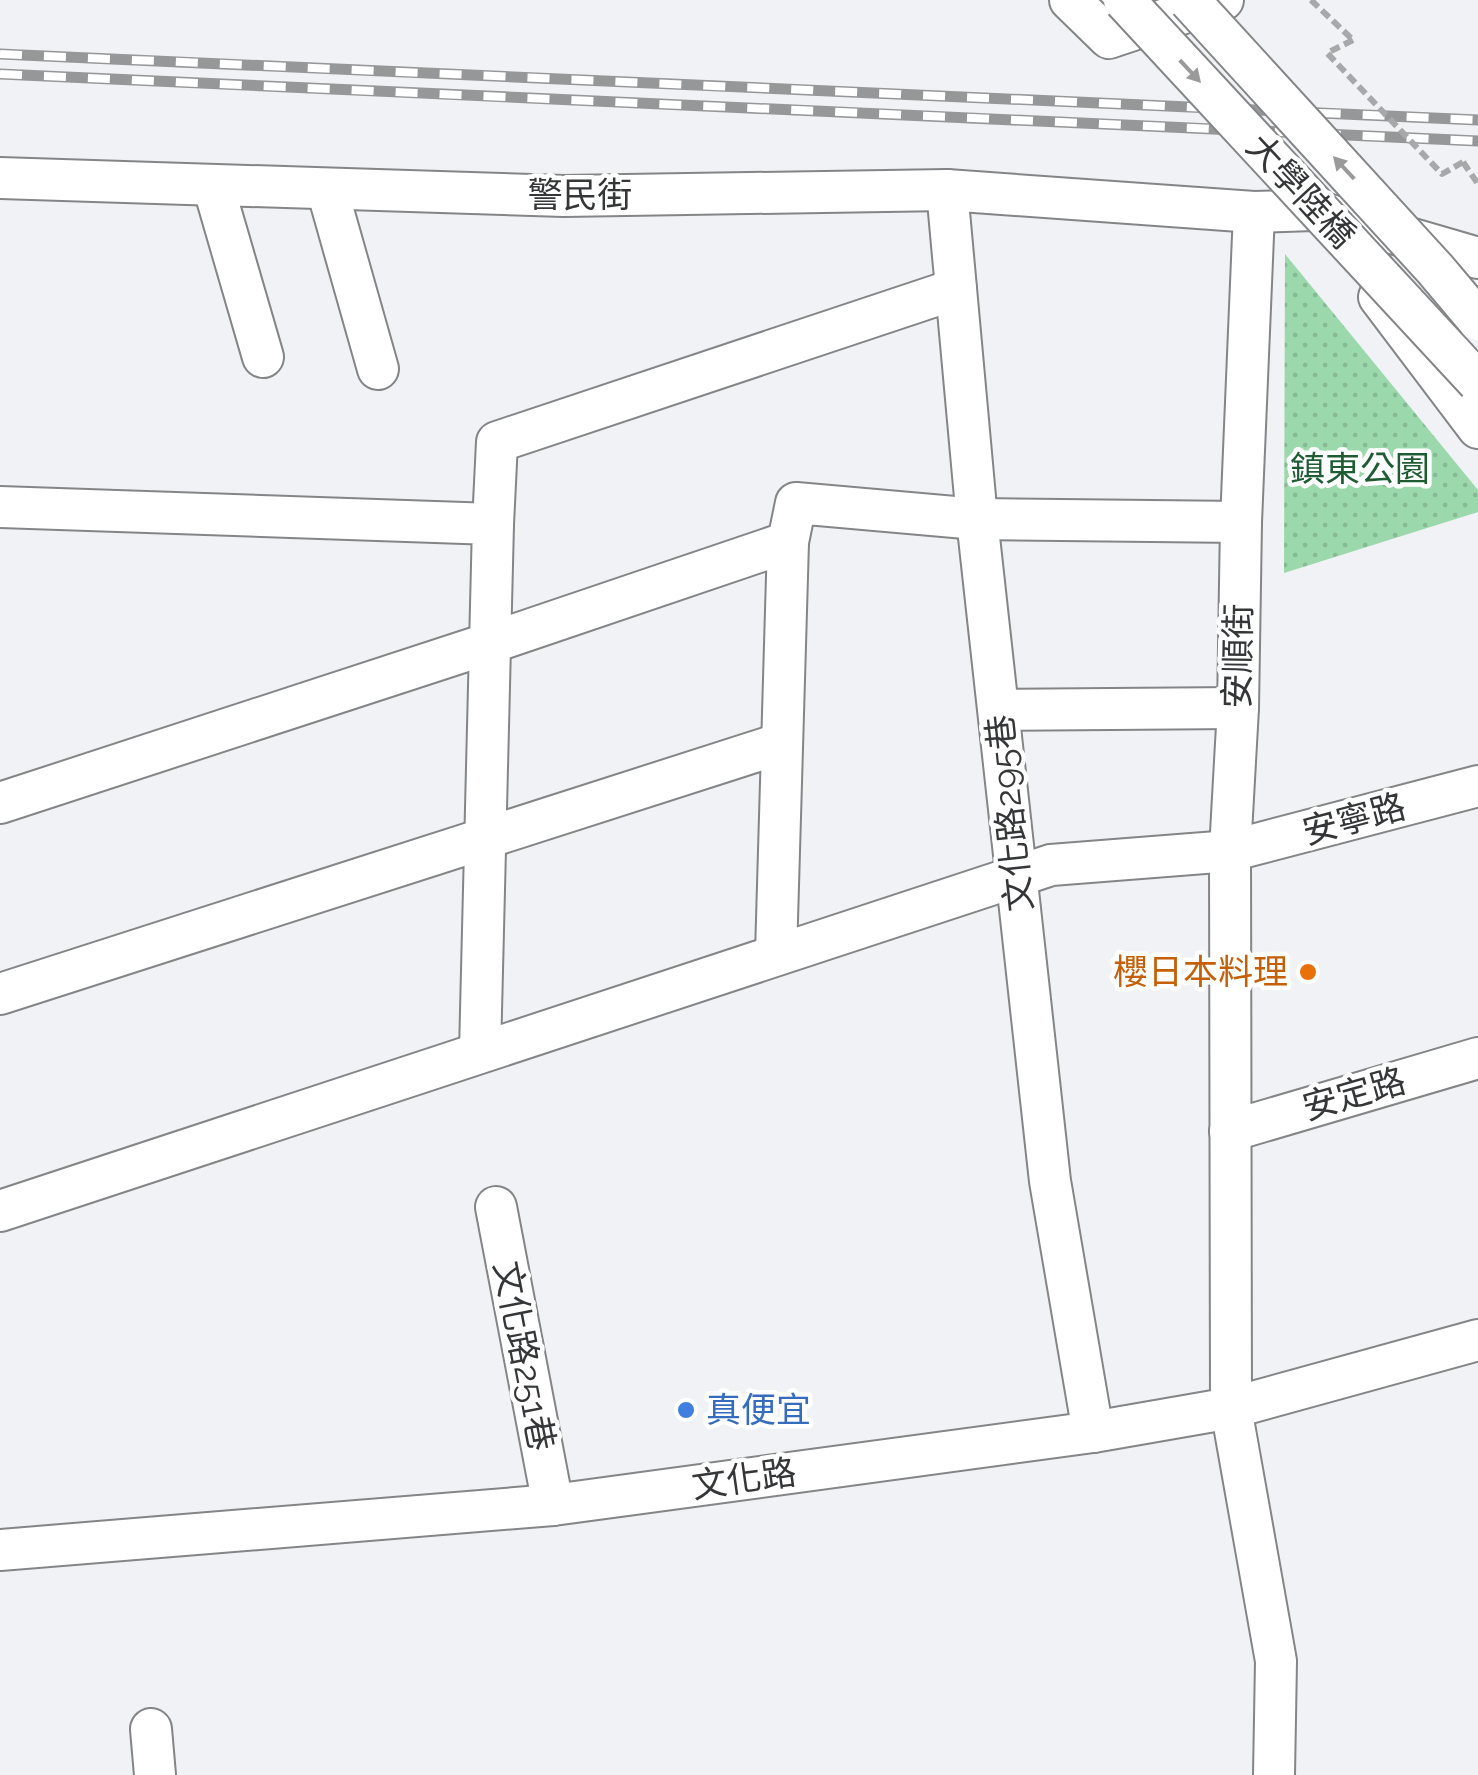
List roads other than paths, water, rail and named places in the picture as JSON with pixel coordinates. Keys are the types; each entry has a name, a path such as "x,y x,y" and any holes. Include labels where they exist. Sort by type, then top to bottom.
{"street":[{"path":"1070,0 1110,38 1223,0"},
{"name":"大學陸橋","path":"1124,0 1478,382"},
{"name":"大學陸橋","path":"1189,0 1478,320"},
{"name":"警民街","path":"0,178 564,196 948,190"},
{"path":"213,185 264,357"},
{"path":"326,188 378,369"},
{"path":"948,190 1254,212 1313,210 1478,258"},
{"name":"文化路295巷","path":"948,190 978,519 1050,1181 1094,1432"},
{"path":"1313,210 1478,428"},
{"name":"安順街","path":"1254,212 1230,851 1231,1408 1276,1661 1274,1775"},
{"path":"480,1052 497,442 956,289"},
{"path":"776,954 788,542 796,503 978,519 1240,522"},
{"path":"0,507 493,524"},
{"path":"0,802 490,644 788,542"},
{"path":"999,710 1238,708"},
{"path":"0,994 782,743"},
{"name":"安寧路","path":"0,1211 1050,865 1230,851 1478,786"},
{"name":"安定路","path":"1230,1130 1478,1058"},
{"name":"文化路251巷","path":"496,1206 553,1505"},
{"name":"文化路","path":"0,1550 553,1505 1094,1432 1231,1408 1478,1340"},
{"path":"151,1729 155,1775"}],"railway":[{"path":"0,54 1478,120"},
{"path":"0,74 1478,141"}],"place":[{"name":"櫻日本料理","path":"1308,972"},
{"name":"真便宜","path":"686,1410"}],"park label":[{"name":"鎮東公園","path":"1360,469"}]}
